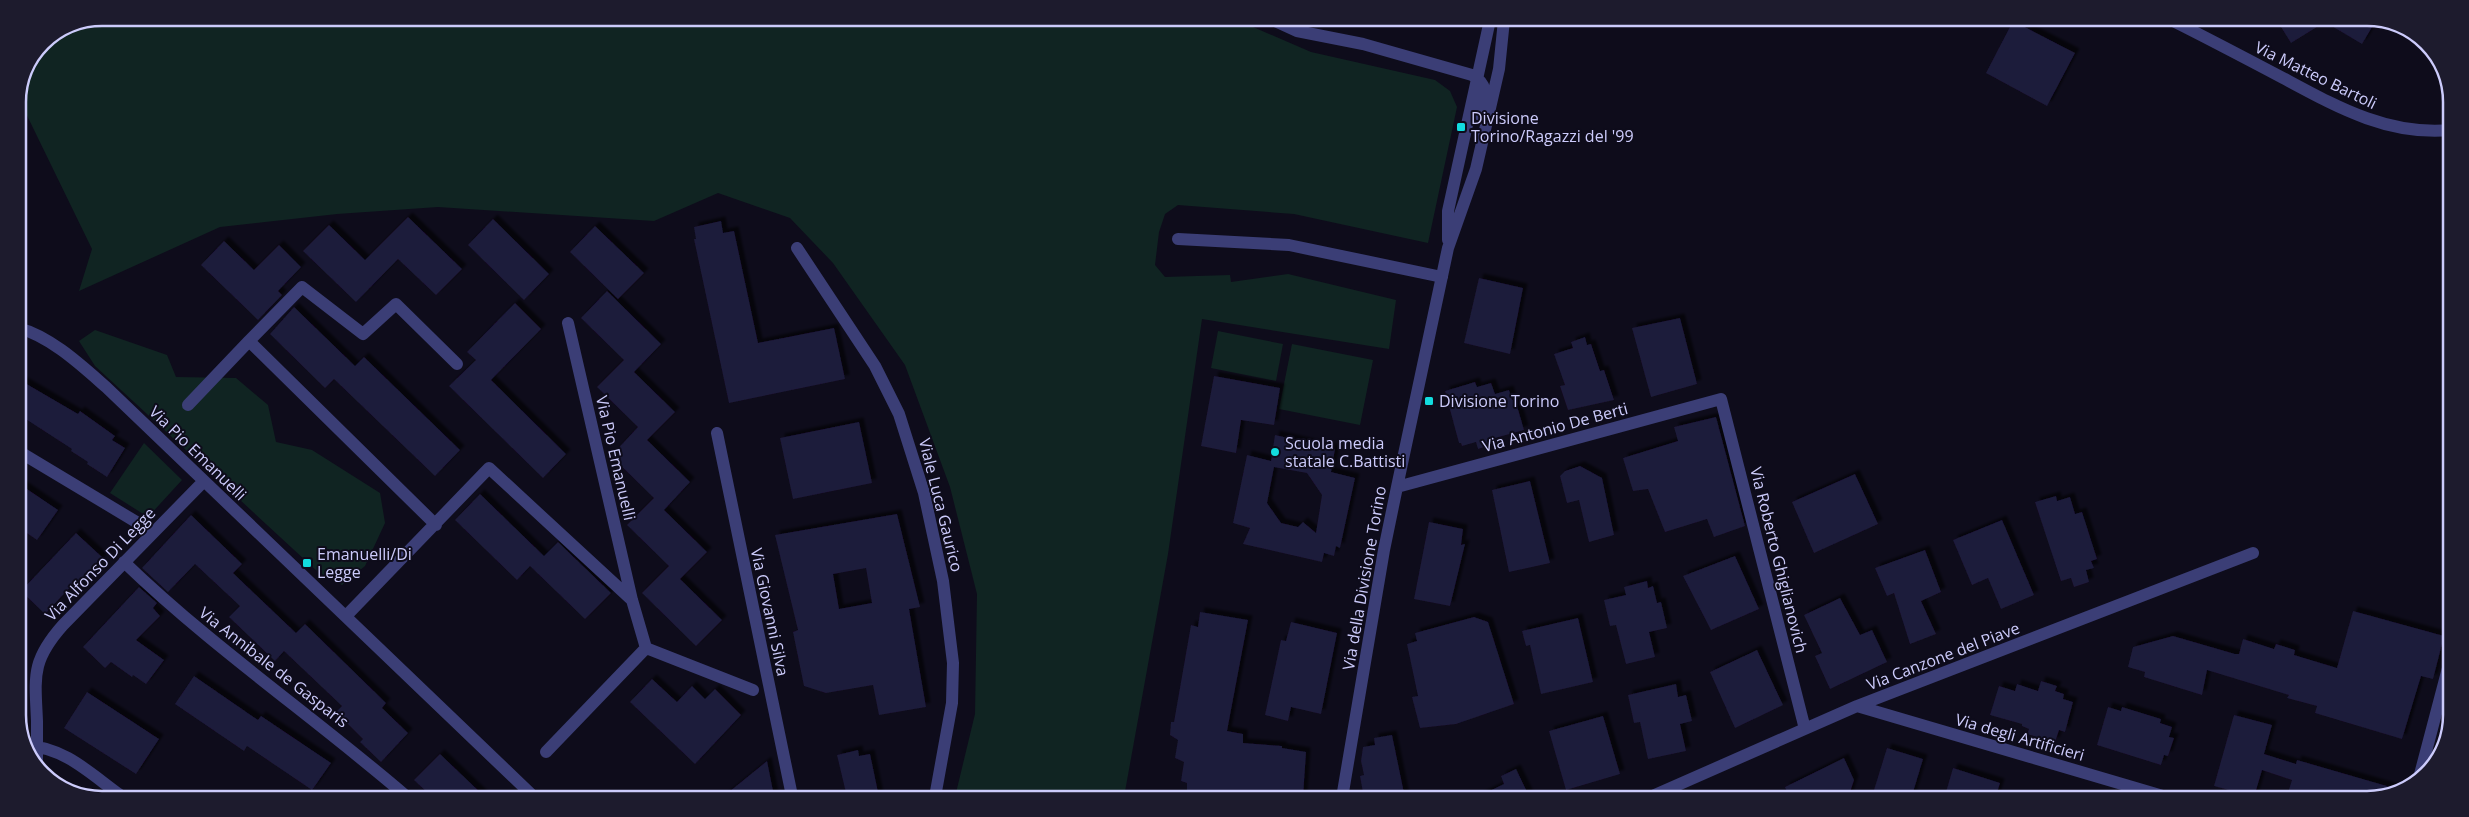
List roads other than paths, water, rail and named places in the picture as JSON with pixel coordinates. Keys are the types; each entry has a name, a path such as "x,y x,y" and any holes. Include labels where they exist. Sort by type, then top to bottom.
{"street":[{"path":"1287,26 1297,30 1416,58 1482,81 1485,86 1472,162 1472,180"},
{"name":"Via della Divisione Torino","path":"1448,248 1448,210 1489,26"},
{"name":"Via della Divisione Torino","path":"1343,791 1384,550 1397,487 1448,248 1472,180 1500,68 1504,26"},
{"name":"Via Matteo Bartoli","path":"2183,26 2334,105 2366,119 2418,131 2443,130"},
{"path":"1178,239 1289,245 1442,277"},
{"name":"Viale Luca Gaurico","path":"797,248 875,366 899,414 924,492 943,580 949,619 952,663 952,703 936,791"},
{"name":"Via Pio Emanuelli","path":"188,405 302,287 363,334 396,304 456,364"},
{"name":"Via Pio Emanuelli","path":"568,323 632,600 646,648"},
{"name":"Via Pio Emanuelli","path":"26,331 38,336 93,376 528,791"},
{"path":"249,340 436,525"},
{"name":"Via Antonio De Berti","path":"1397,487 1721,399"},
{"name":"Via Roberto Ghiglianovich","path":"1721,399 1805,729"},
{"name":"Via Giovanni Silva","path":"717,433 791,791"},
{"path":"26,456 153,532"},
{"path":"346,616 490,468 632,600"},
{"name":"Via Alfonso Di Legge","path":"32,744 34,688 40,657 57,632 204,481"},
{"name":"Via Canzone del Piave","path":"1664,791 1857,706 2253,552"},
{"name":"Via Annibale de Gasparis","path":"124,562 186,618 337,737 400,791"},
{"path":"546,752 646,648 753,690"},
{"path":"2422,766 2443,687"},
{"name":"Via degli Artificieri","path":"1857,706 2146,791"},
{"path":"33,746 54,750 67,757 114,791"}],"place":[{"name":"Divisione Torino/Ragazzi del '99","path":"1461,127"},
{"name":"Divisione Torino","path":"1429,401"},
{"name":"Scuola media statale C.Battisti","path":"1275,452"},
{"name":"Emanuelli/Di Legge","path":"307,563"}]}
